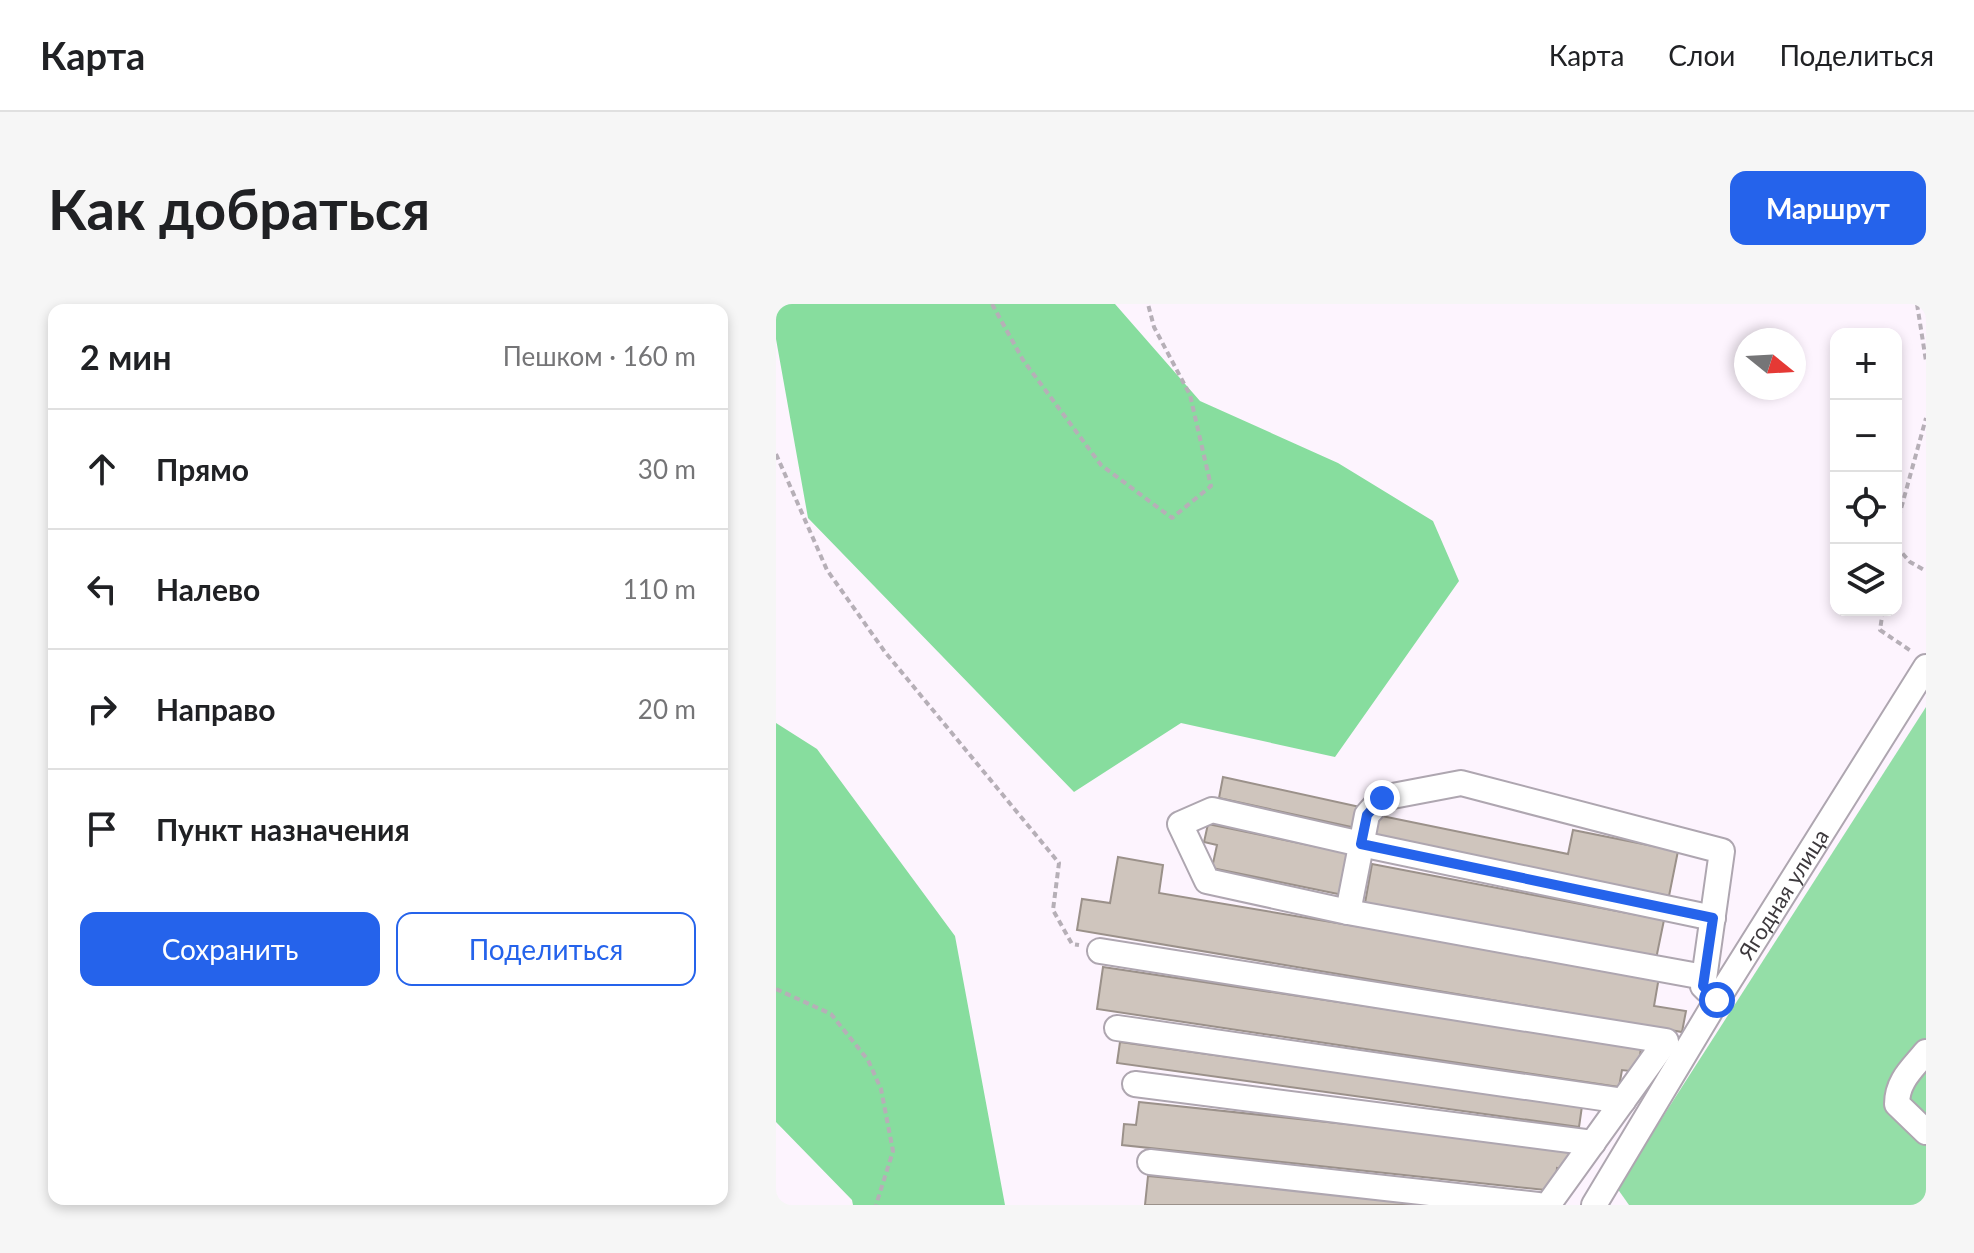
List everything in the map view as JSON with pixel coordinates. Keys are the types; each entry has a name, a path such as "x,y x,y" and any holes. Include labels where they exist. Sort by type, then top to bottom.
{"street":[{"name":"Ягодная улица","path":"1594,1205 1920,660"},
{"path":"1348,912 1367,815 1382,798 1461,783 1722,851 1703,986 1717,1000"},
{"path":"1704,977 1348,912 1207,881 1180,824 1212,810 1713,918"},
{"path":"1100,951 1666,1041 1548,1205"},
{"path":"1117,1028 1623,1101"},
{"path":"1926,1052 1897,1091 1897,1104 1926,1132"},
{"path":"1135,1084 1593,1143"},
{"path":"1150,1162 1538,1205"}],"path":[{"path":"992,304 1023,360 1101,465 1172,518 1211,486 1190,395 1154,327 1148,304"},
{"path":"1917,304 1926,361"},
{"path":"1902,505 1926,418"},
{"path":"776,454 827,570 885,652 1059,863 1053,910 1072,944 1100,951"},
{"path":"1902,553 1910,562 1926,571"},
{"path":"1882,616 1880,630 1920,660"},
{"path":"776,989 831,1014 868,1060 881,1089 893,1151 876,1205"}],"green space":[{"path":"776,304 1115,304 1200,401 1338,463 1433,521 1459,581 1335,757 1181,723 1074,792 808,518 776,339"},
{"path":"1926,707 1926,1205 1629,1205 1617,1188"},
{"path":"776,723 817,749 955,936 1005,1205 853,1205 852,1200 776,1122"}],"building":[{"path":"1223,777 1360,807 1356,828 1219,798"},
{"path":"1377,815 1568,854 1573,830 1678,851 1669,896 1372,836"},
{"path":"1208,824 1352,854 1343,895 1212,868 1217,845 1204,842"},
{"path":"1118,857 1163,865 1159,893 1659,977 1654,1006 1686,1011 1682,1032 1077,930 1082,899 1110,903"},
{"path":"1372,864 1664,920 1656,959 1365,903"},
{"path":"1103,967 1641,1047 1638,1072 1622,1070 1619,1087 1097,1009"},
{"path":"1120,1042 1582,1106 1579,1127 1117,1063"},
{"path":"1139,1102 1572,1148 1569,1170 1557,1168 1555,1191 1122,1145 1124,1124 1136,1125"},
{"path":"1148,1176 1452,1205 1145,1205"}],"route":[{"path":"1382,798 1367,815 1361,844 1713,918 1703,986 1717,1000"}]}
